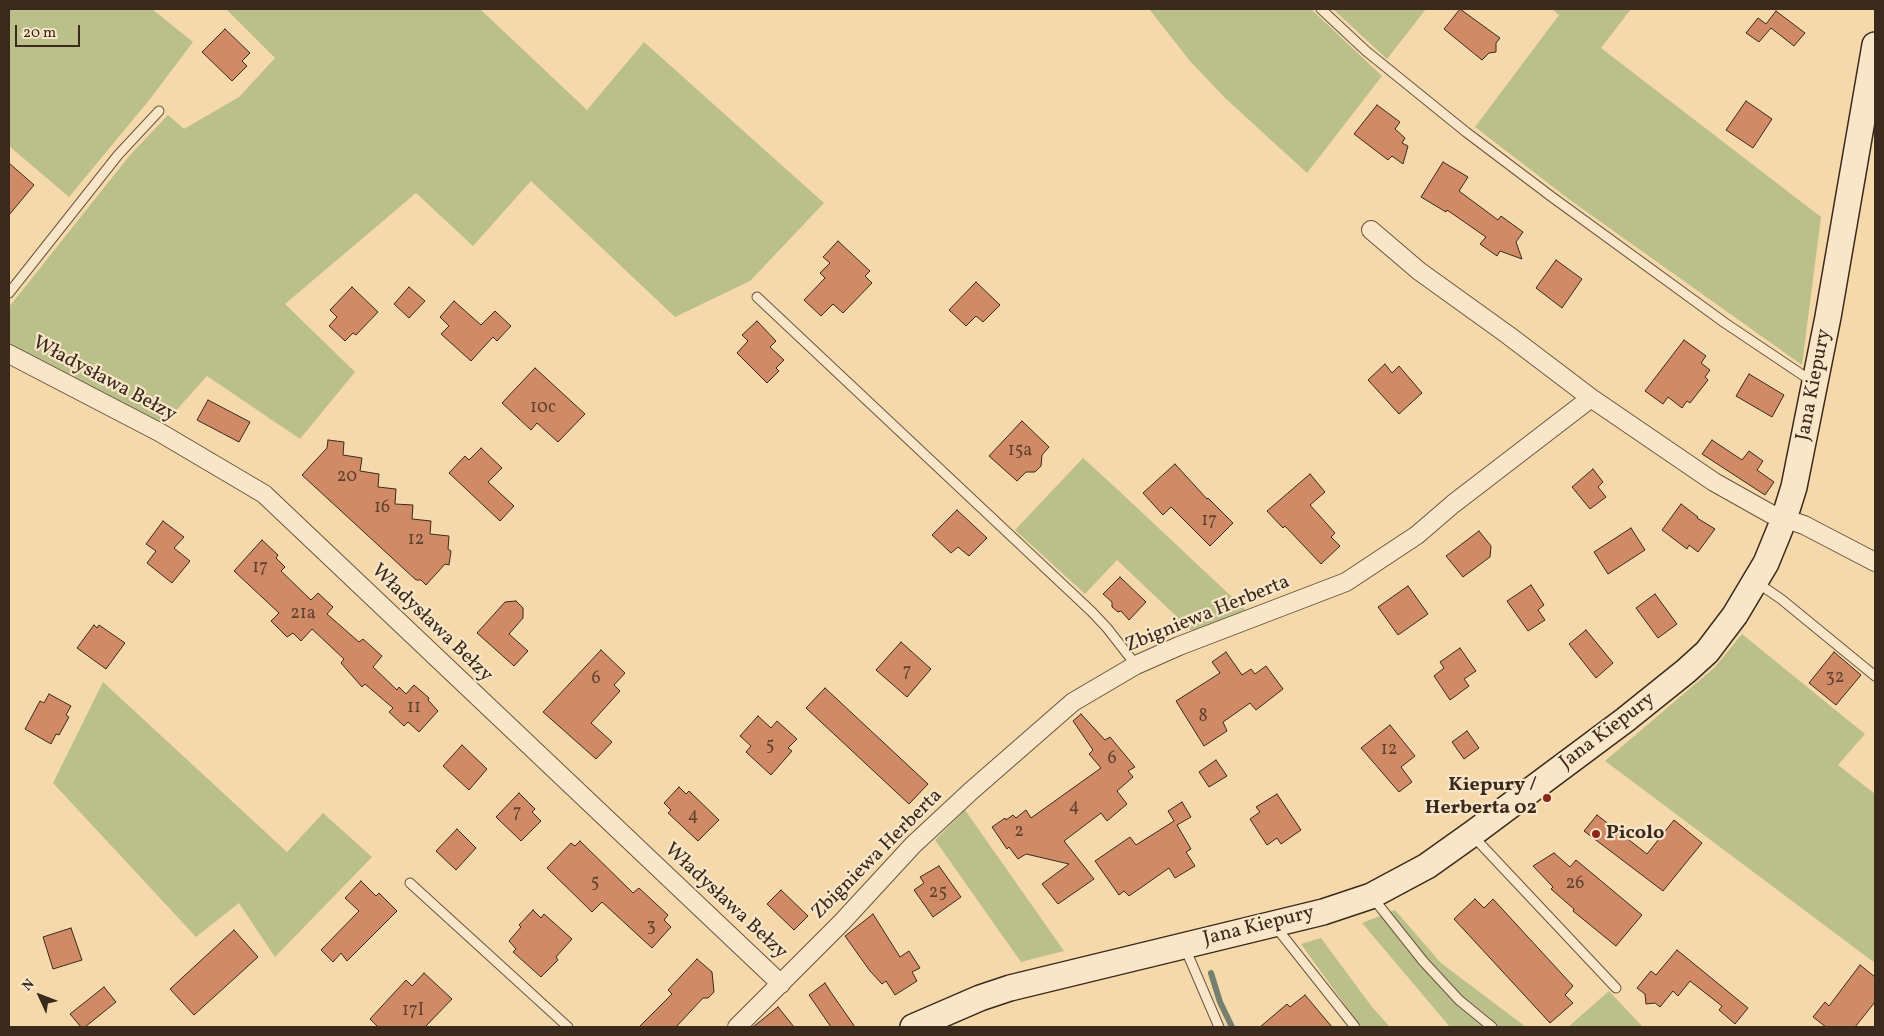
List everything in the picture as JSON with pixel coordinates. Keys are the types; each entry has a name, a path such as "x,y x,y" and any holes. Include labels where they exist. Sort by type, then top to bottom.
{"street":[{"name":"Jana Kiepury","path":"914,1027 980,998 1010,988 1323,912 1371,896 1427,866 1472,834 1610,732 1686,671 1718,638 1756,582 1784,519 1794,488 1815,384 1875,45"},
{"path":"1371,230 1419,271 1591,398 1714,482 1771,514 1804,525 1875,562"},
{"name":"Władysława Bełzy","path":"9,354 159,432 264,494 781,984"},
{"name":"Zbigniewa Herberta","path":"737,1027 842,922 913,845 971,791 1073,702 1136,665 1188,642 1346,582 1417,535 1453,504 1591,398"}],"lane":[{"path":"1321,9 1366,51 1466,132 1725,323 1815,384"},
{"path":"9,293 118,155 159,111"},
{"path":"757,297 1092,612 1136,665"},
{"path":"1756,582 1781,599 1875,676"},
{"path":"1472,834 1616,988"},
{"path":"410,883 568,1027"},
{"path":"1371,896 1423,961 1459,1000 1492,1027"},
{"path":"1273,924 1354,1027"},
{"path":"1184,946 1219,1027"}],"green space":[{"path":"9,9 152,9 193,42 150,99 69,197 9,146"},
{"path":"226,9 480,9 587,110 644,42 824,203 750,281 675,317 531,181 473,246 416,193 285,304 355,372 300,439 207,376 163,425 9,345 9,307 130,155 168,115 184,129 239,97 275,58"},
{"path":"1149,9 1311,9 1382,76 1307,173 1224,97 1190,61"},
{"path":"1333,9 1426,9 1387,59"},
{"path":"1552,9 1631,9 1601,48 1821,217 1802,365 1570,200 1475,127 1559,15"},
{"path":"1083,458 1249,613 1194,633 1117,560 1085,594 1015,530"},
{"path":"1742,634 1865,734 1838,765 1875,794 1875,963 1605,761 1715,667"},
{"path":"103,682 287,852 323,813 372,857 275,957 239,903 196,937 53,783"},
{"path":"965,810 1064,951 1021,962 935,840"},
{"path":"1395,910 1441,963 1526,1027 1450,1027 1362,923"},
{"path":"1321,938 1372,1007 1390,1027 1362,1027 1358,1023 1301,944"},
{"path":"1609,991 1643,1027 1568,1027"}],"building":[{"path":"1460,9 1500,38 1496,43 1496,52 1489,53 1482,60 1444,29"},
{"path":"1776,11 1805,33 1794,46 1771,28 1759,42 1746,33 1758,18 1766,24"},
{"path":"225,29 250,53 242,61 247,66 232,81 202,52"},
{"path":"1746,101 1772,119 1753,148 1726,130"},
{"path":"1377,105 1400,122 1395,129 1405,138 1402,143 1408,146 1403,164 1392,156 1388,160 1354,134"},
{"path":"1443,162 1468,177 1459,191 1498,220 1501,216 1523,232 1516,242 1522,259 1500,251 1497,256 1480,244 1486,237 1447,210 1446,212 1421,197"},
{"path":"9,163 34,185 9,215"},
{"path":"838,241 870,271 865,276 872,283 843,313 833,304 821,316 804,300 825,278 820,273 830,263 823,257"},
{"path":"1556,260 1582,279 1562,308 1536,288"},
{"path":"976,282 1000,305 983,322 976,316 966,326 949,310"},
{"path":"352,287 378,312 356,335 353,333 345,341 329,326 337,317 330,310"},
{"path":"409,287 425,301 409,318 394,304"},
{"path":"454,301 481,325 495,311 511,326 497,341 493,337 471,361 441,334 449,326 440,317"},
{"path":"757,321 776,341 770,347 784,360 776,368 779,371 767,383 737,353 748,341 742,335"},
{"path":"1684,340 1706,356 1701,363 1710,370 1705,377 1708,380 1690,403 1687,401 1682,408 1668,397 1663,404 1645,391"},
{"path":"1385,364 1392,373 1399,366 1422,393 1399,414 1368,380"},
{"path":"535,368 585,414 558,442 537,423 531,430 502,403"},
{"path":"1749,374 1784,395 1772,417 1736,396"},
{"path":"208,400 250,422 239,442 197,420"},
{"path":"1022,421 1049,447 1042,455 1041,466 1035,472 1026,472 1017,481 989,456"},
{"path":"328,440 344,442 343,455 362,458 360,471 379,474 378,487 396,489 395,504 413,505 412,519 431,521 430,534 449,536 448,549 451,551 449,565 445,564 426,585 421,580 416,580 302,475 327,448"},
{"path":"1712,440 1742,460 1749,451 1763,461 1757,470 1774,482 1765,495 1702,454"},
{"path":"481,448 502,468 488,482 514,506 500,521 449,473 465,456 469,460"},
{"path":"1175,464 1207,499 1233,523 1210,546 1171,507 1163,515 1143,493"},
{"path":"1593,469 1603,482 1598,487 1606,497 1590,509 1572,487"},
{"path":"1310,474 1325,492 1310,505 1335,533 1331,537 1340,546 1321,564 1285,526 1283,528 1267,511"},
{"path":"1681,504 1697,518 1715,529 1698,552 1689,545 1687,549 1662,530"},
{"path":"957,510 987,538 969,556 958,547 951,553 932,535"},
{"path":"163,521 184,537 174,548 190,561 172,583 147,563 156,551 146,544"},
{"path":"1631,528 1645,550 1608,574 1594,552"},
{"path":"1479,531 1491,546 1490,557 1463,577 1446,556"},
{"path":"262,540 278,555 276,558 285,567 281,571 311,600 318,593 333,607 327,614 359,642 363,639 382,656 373,667 397,690 399,687 406,694 414,685 429,698 428,700 438,711 419,732 408,722 404,726 389,712 393,708 365,684 362,687 341,663 344,659 312,629 301,641 293,633 287,637 271,621 279,613 234,571"},
{"path":"1120,577 1146,602 1129,620 1121,611 1118,612 1112,607 1112,602 1103,594"},
{"path":"1531,585 1544,605 1538,610 1545,620 1528,631 1507,601"},
{"path":"1408,586 1428,614 1398,635 1378,607"},
{"path":"1655,594 1677,624 1658,638 1636,608"},
{"path":"516,601 523,608 523,618 509,634 528,651 514,666 477,633 505,602"},
{"path":"94,625 97,628 99,625 125,643 106,669 77,648"},
{"path":"1586,630 1613,663 1596,678 1569,644"},
{"path":"901,642 931,669 907,697 876,670"},
{"path":"1460,648 1476,671 1464,679 1469,686 1450,700 1434,676 1444,668 1440,662"},
{"path":"601,650 625,673 614,685 620,691 591,723 612,742 596,759 543,712"},
{"path":"1226,652 1242,675 1251,669 1255,674 1266,666 1283,689 1256,710 1250,703 1223,722 1227,731 1204,746 1176,701 1220,673 1212,662"},
{"path":"1834,652 1861,675 1836,705 1809,683"},
{"path":"825,688 928,784 909,804 806,708"},
{"path":"49,694 71,706 66,715 69,717 59,735 56,734 51,744 25,729 40,701 44,703"},
{"path":"1081,714 1105,740 1110,737 1135,767 1128,771 1133,777 1117,791 1127,804 1107,821 1101,813 1064,841 1094,879 1058,904 1042,884 1069,864 1026,854 1018,859 1009,847 1007,849 992,827 1013,815 1016,818 1026,810 1031,818 1101,768 1089,754 1093,750 1073,721"},
{"path":"758,716 771,728 777,721 797,739 788,748 792,751 771,775 746,752 751,746 740,736"},
{"path":"1390,725 1415,756 1401,767 1412,782 1399,792 1361,748"},
{"path":"1467,731 1479,748 1464,759 1452,742"},
{"path":"462,745 487,769 469,790 443,766"},
{"path":"1216,760 1227,776 1209,787 1199,772"},
{"path":"679,787 686,794 689,791 719,820 698,841 668,813 671,810 664,803"},
{"path":"519,793 535,809 532,812 541,821 521,841 496,817"},
{"path":"1277,794 1301,830 1281,844 1277,838 1267,845 1250,819 1260,812 1256,807"},
{"path":"1182,802 1191,817 1177,825 1191,849 1186,852 1195,866 1175,878 1169,868 1129,896 1124,891 1119,895 1095,861 1130,837 1136,845 1174,821 1168,811"},
{"path":"1597,815 1647,854 1674,820 1702,843 1663,891 1584,831"},
{"path":"457,829 476,848 456,870 436,851"},
{"path":"580,841 633,893 639,888 668,915 664,920 671,927 652,948 602,902 592,912 547,868 571,843 575,846"},
{"path":"1554,853 1570,867 1576,860 1642,915 1616,946 1573,911 1574,909 1551,889 1553,887 1533,866"},
{"path":"939,866 961,897 933,917 914,890 924,883 920,877"},
{"path":"361,881 376,896 379,893 397,911 347,961 341,953 333,962 321,950 359,911 345,898"},
{"path":"781,890 808,916 794,930 767,904"},
{"path":"1475,899 1484,908 1493,899 1573,986 1565,995 1573,1003 1550,1023 1454,919"},
{"path":"533,910 541,918 544,914 572,939 556,957 558,960 541,977 513,952 516,949 509,941 521,927 519,925"},
{"path":"873,914 900,957 909,951 920,968 912,972 917,981 895,995 886,981 882,984 870,971 845,936"},
{"path":"71,928 82,960 53,969 43,937"},
{"path":"234,930 258,957 194,1015 170,989"},
{"path":"1677,950 1748,1008 1735,1024 1719,1010 1722,1006 1690,981 1678,996 1673,991 1660,1007 1655,1003 1646,1004 1645,994 1637,988 1651,971 1656,975"},
{"path":"697,959 712,972 714,992 708,998 703,998 676,1027 639,1027 672,994 668,990"},
{"path":"1860,965 1875,977 1875,1002 1855,1027 1826,1027 1813,1017 1825,1002 1829,1006"},
{"path":"424,973 452,999 425,1027 378,1027 370,1019 406,980 412,986"},
{"path":"825,983 855,1027 831,1027 809,995"},
{"path":"104,987 116,1002 85,1027 81,1027 70,1014"},
{"path":"1305,995 1332,1027 1260,1027 1287,1004 1290,1007"},
{"path":"778,1007 794,1027 753,1027"}],"waterway":[{"path":"1211,973 1220,1002 1232,1027"}],"place":[{"name":"Kiepury / Herberta 02","path":"1547,798"},
{"name":"Picolo","path":"1596,834"}]}
